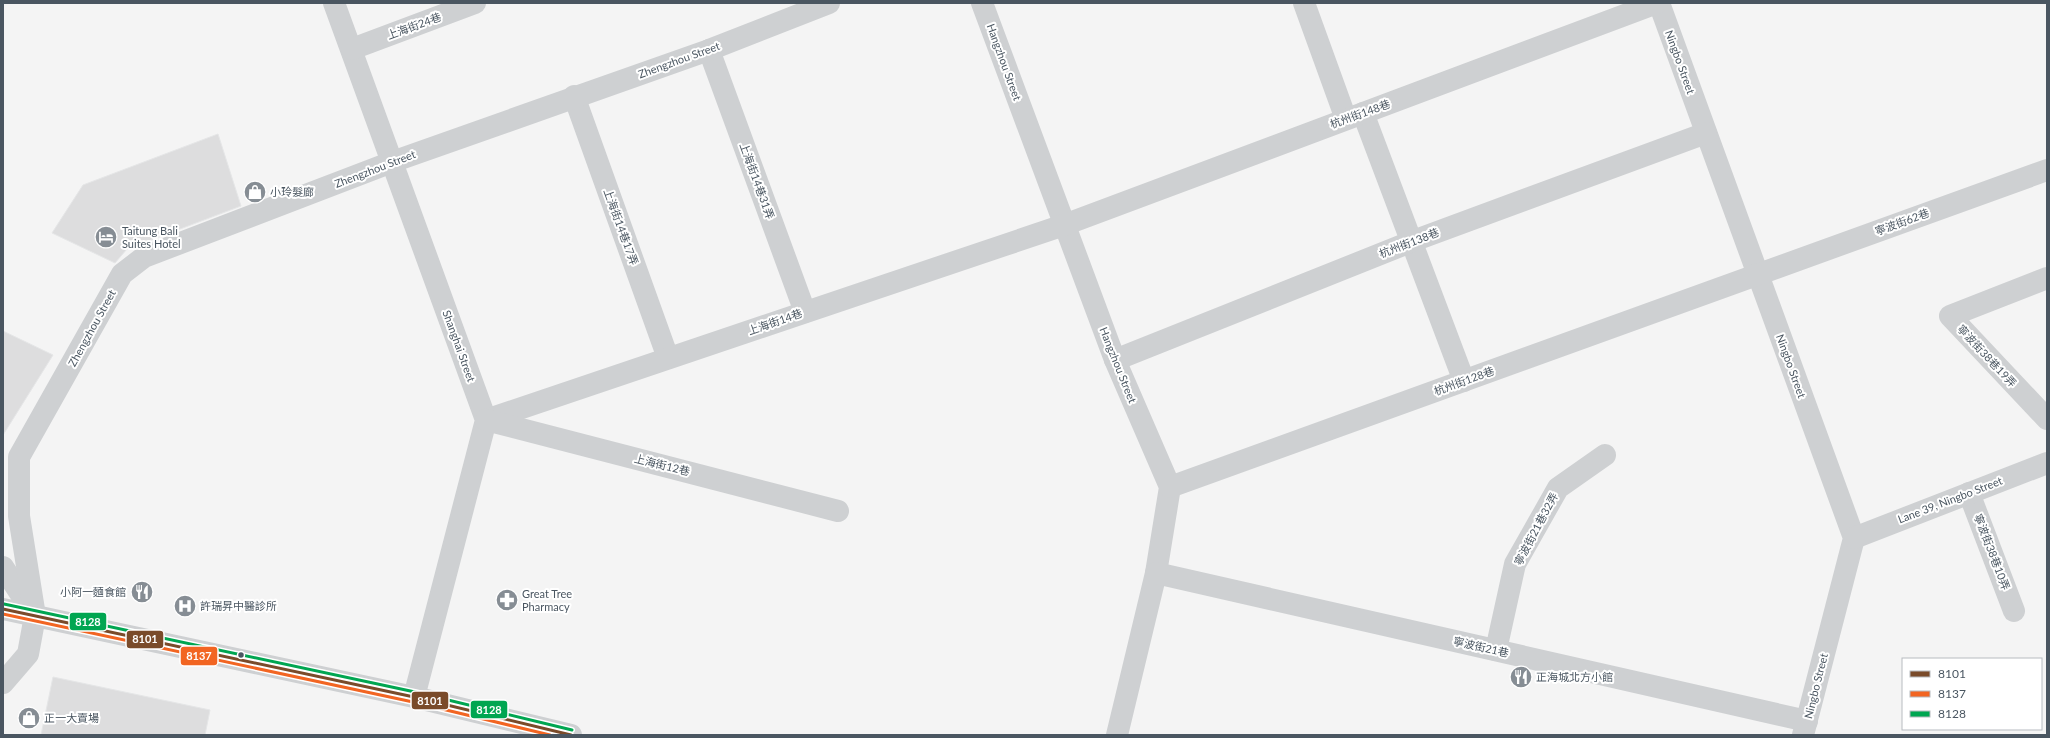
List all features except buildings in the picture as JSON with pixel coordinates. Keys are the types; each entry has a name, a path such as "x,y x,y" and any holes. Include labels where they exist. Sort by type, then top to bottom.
{"street":[{"name":"Shanghai Street","path":"334,3 486,420"},
{"name":"上海街24巷","path":"352,49 475,3"},
{"name":"Zhengzhou Street","path":"11,460 122,274 144,257 392,162 574,96 709,50 829,3"},
{"name":"Hangzhou Street","path":"982,3 1115,360 1170,487"},
{"path":"1304,3 1412,241 1464,381"},
{"name":"杭州街148巷","path":"1064,225 1658,3"},
{"name":"Ningbo Street","path":"1658,3 1854,538 1805,728"},
{"name":"上海街14巷31弄","path":"709,50 805,312"},
{"name":"上海街14巷17弄","path":"574,96 668,358"},
{"name":"杭州街138巷","path":"1115,360 1412,241 1706,133"},
{"name":"寧波街62巷","path":"1758,274 2047,170"},
{"name":"上海街14巷","path":"486,420 1064,225"},
{"name":"杭州街128巷","path":"1170,487 1758,274"},
{"name":"寧波街38巷19弄","path":"2047,278 1950,316 2047,419"},
{"path":"414,697 486,420"},
{"name":"上海街12巷","path":"486,420 838,511"},
{"name":"寧波街21巷32弄","path":"1496,650 1515,564 1558,488 1605,455"},
{"path":"3,683 28,654 35,616 11,460"},
{"name":"Lane 39, Ningbo Street","path":"1854,538 2047,462"},
{"path":"1117,735 1156,573 1170,487"},
{"name":"寧波街38巷10弄","path":"1969,493 2014,611"},
{"path":"3,567 35,616"},
{"name":"寧波街21巷","path":"1156,573 1496,650 1805,728"},
{"path":"3,609 414,697 525,730 572,735"}],"transit line":[{"name":"8128","path":"4,604 415,692 572,730"},
{"name":"8101","path":"3,609 414,697 571,735"},
{"name":"8137","path":"3,614 413,702 550,735"}],"place":[{"name":"小玲髮廊","path":"255,192"},
{"name":"Taitung Bali Suites Hotel","path":"106,237"},
{"name":"小阿一麵食館","path":"142,592"},
{"name":"Great Tree Pharmacy","path":"507,600"},
{"name":"許瑞昇中醫診所","path":"185,606"},
{"name":"正海城北方小館","path":"1521,677"},
{"name":"正一大賣場","path":"29,718"}]}
